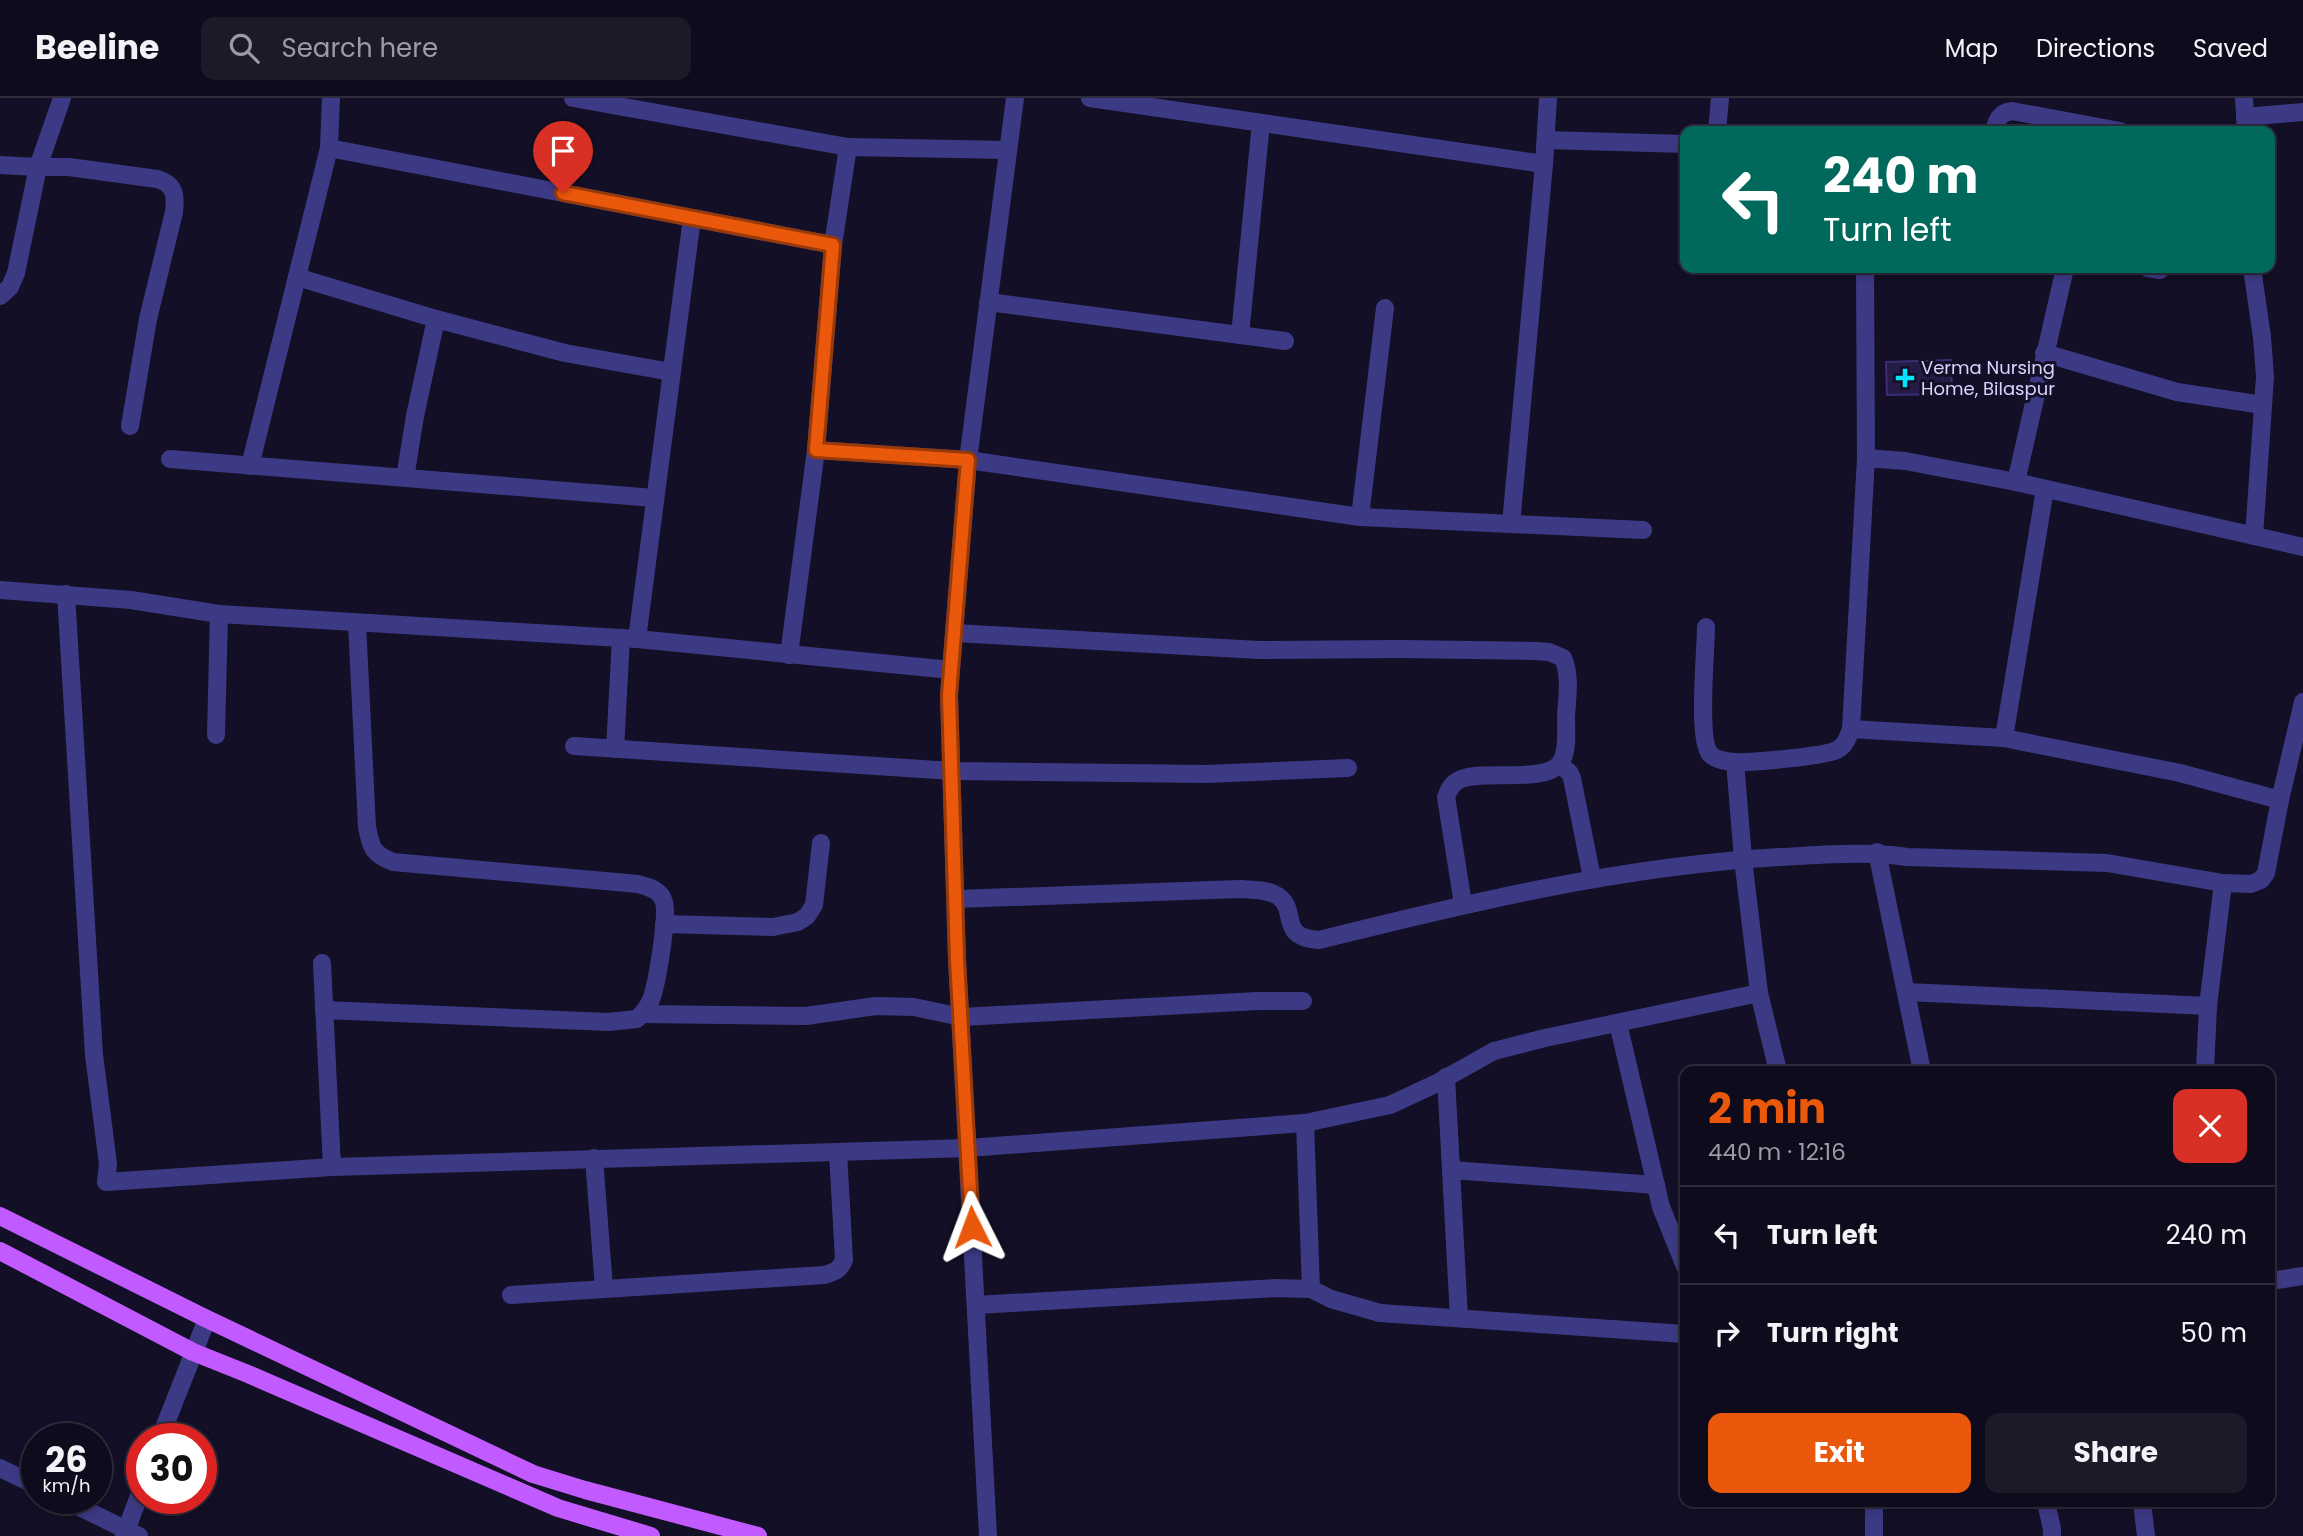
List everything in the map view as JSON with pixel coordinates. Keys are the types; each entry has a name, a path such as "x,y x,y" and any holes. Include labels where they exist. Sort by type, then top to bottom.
{"main road":[{"path":"0,1216 207,1320 533,1474 758,1536"},
{"path":"0,1251 193,1352 558,1508 651,1536"}],"street":[{"path":"0,296 10,287 16,273 38,167 62,98"},
{"path":"250,466 329,148 331,98"},
{"path":"573,98 848,147 1008,150"},
{"path":"988,1536 961,1017 949,695 968,460 1015,98"},
{"path":"1090,98 1544,164"},
{"path":"1511,524 1548,98"},
{"path":"1717,126 1720,98"},
{"path":"2244,98 2245,124 2303,112"},
{"path":"1996,126 2004,112 2012,111 2093,126"},
{"path":"1240,335 1261,123"},
{"path":"1546,140 1680,144"},
{"path":"789,655 816,450 833,245 848,147"},
{"path":"329,148 833,245"},
{"path":"0,165 69,167 158,179 173,188 176,198 174,212 148,320 130,426"},
{"path":"615,749 629,639 654,498 692,218"},
{"path":"1706,627 1703,717 1705,744 1710,754 1717,759 1735,762 1824,753 1837,750 1847,742 1852,729 1866,458 1865,273"},
{"path":"2016,482 2064,273"},
{"path":"2253,273 2262,337 2263,405 2254,536"},
{"path":"297,276 565,353 671,372"},
{"path":"988,302 1285,341"},
{"path":"1360,517 1385,308"},
{"path":"405,478 436,318"},
{"path":"2045,354 2177,392 2263,405"},
{"path":"816,450 968,460 1360,517 1643,530"},
{"path":"1866,458 1905,461 2016,482 2303,547"},
{"path":"170,459 654,498"},
{"path":"2004,738 2045,489"},
{"path":"0,590 131,600 219,614 629,639 951,670"},
{"path":"66,594 94,1055 108,1164 106,1182 331,1167 968,1148 1305,1124 1390,1105 1494,1051 1759,993"},
{"path":"216,736 219,614"},
{"path":"324,1010 608,1022 636,1019 643,1014 651,1001 656,986 664,924 664,902 659,893 638,884 393,862 380,857 371,846 367,827 357,623"},
{"path":"954,633 1259,650 1549,652 1563,658 1567,674 1565,749 1560,765 1552,771 1539,773 1466,777 1450,787 1446,797 1447,813 1463,904"},
{"path":"956,900 1256,890 1280,897 1286,904 1289,922 1296,933 1319,940 1463,904 1591,878 1743,859 1877,852 1908,856 2107,863 2223,883 2251,884 2261,880 2266,873 2303,702"},
{"path":"1852,729 2004,738 2180,773 2280,800"},
{"path":"574,746 951,771 1206,774 1348,768"},
{"path":"1735,762 1759,993 1776,1066"},
{"path":"1560,765 1572,778 1591,878"},
{"path":"664,924 773,927 798,922 807,916 814,905 821,843"},
{"path":"1877,852 1922,1066"},
{"path":"2205,1066 2208,1006 2223,883"},
{"path":"322,962 331,1167"},
{"path":"1907,992 2208,1006"},
{"path":"643,1014 806,1016 876,1006 914,1007 961,1017 1258,1001 1303,1001"},
{"path":"1618,1023 1661,1207 1680,1254"},
{"path":"1446,1077 1459,1318"},
{"path":"1305,1124 1311,1289"},
{"path":"511,1295 824,1275 834,1272 841,1268 844,1260 838,1152"},
{"path":"594,1158 604,1288"},
{"path":"1451,1170 1656,1185"},
{"path":"2275,1280 2303,1276"},
{"path":"976,1305 1311,1289 1380,1313 1680,1334"},
{"path":"166,1423 207,1320"},
{"path":"0,1468 21,1478"},
{"path":"1874,1507 1874,1536"},
{"path":"2047,1507 2052,1536"},
{"path":"2143,1507 2146,1536"},
{"path":"92,1514 130,1534 135,1514"}],"building":[{"path":"1951,360 1952,394 1887,395 1886,362"}],"place":[{"name":"Verma Nursing Home, Bilaspur","path":"1905,378"}],"route":[{"path":"563,193 833,245 816,450 968,460 949,695 957,959 972,1227"}]}
